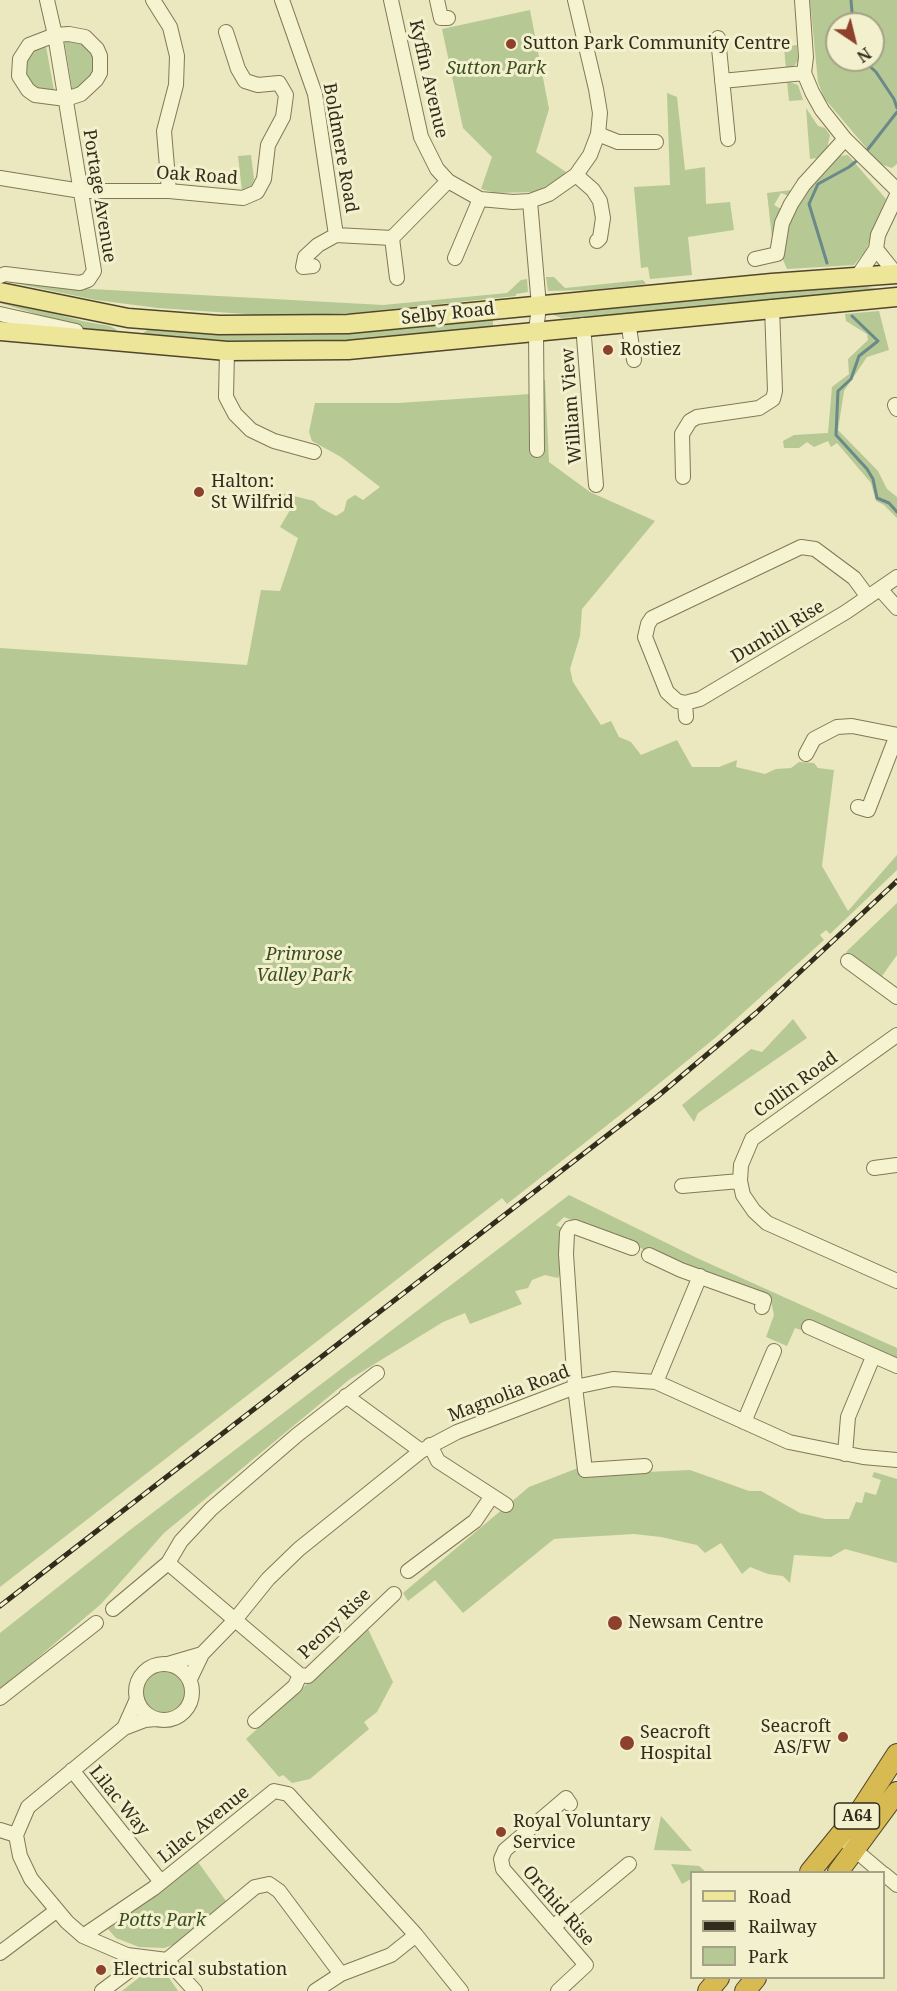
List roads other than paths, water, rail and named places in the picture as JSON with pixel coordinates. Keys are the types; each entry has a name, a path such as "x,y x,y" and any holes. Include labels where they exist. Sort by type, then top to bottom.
{"highway":[{"name":"A64","path":"811,1871 840,1837 897,1754"},
{"name":"A64","path":"839,1871 897,1792"},
{"path":"708,1991 717,1979"},
{"path":"745,1991 754,1979"}],"main road":[{"name":"Selby Road","path":"0,292 128,318 219,325 348,324 897,274"},
{"name":"Selby Road","path":"0,331 227,351 348,350 584,325 897,297"}],"street":[{"name":"Portage Avenue","path":"0,276 5,274 80,283 92,276 94,271 55,35 47,0"},
{"path":"153,0 170,27 177,63 176,85 164,131 169,191"},
{"name":"Boldmere Road","path":"282,0 315,94 336,235"},
{"name":"Kyffin Avenue","path":"391,0 421,137 429,156 448,181 480,199 530,201"},
{"path":"437,0 441,18 448,18"},
{"path":"537,450 536,331 539,306 530,201 549,194 576,175 590,155 598,134 600,113 575,0"},
{"path":"802,0 806,57 804,73 822,110 850,143 897,190"},
{"name":"Oak Road","path":"0,177 81,191 169,191 243,198 257,192 261,186 268,145 283,117 286,95 279,83 258,85 245,81 238,69 227,28"},
{"path":"69,34 85,38 97,49 100,56 100,73 96,80 81,94 66,99 35,95 28,90 19,76 20,59 29,45 55,35 69,34"},
{"path":"717,38 728,139"},
{"path":"722,81 804,73"},
{"path":"598,134 634,148 656,142"},
{"path":"755,259 777,254 782,223 804,184 850,143"},
{"path":"576,175 593,190 600,201 603,218 600,238 597,240"},
{"path":"397,278 393,238 448,181"},
{"path":"857,277 876,249 878,235 897,195"},
{"path":"455,258 480,199"},
{"name":"Boldmere Road","path":"313,266 303,267 305,257 318,244 336,235 393,238"},
{"path":"876,249 897,274"},
{"path":"683,477 682,434 690,421 697,417 759,408 773,399 775,391 772,307"},
{"path":"0,308 36,322"},
{"name":"Selby Road","path":"0,314 122,340"},
{"path":"0,321 92,334"},
{"path":"628,321 634,360"},
{"name":"William View","path":"584,325 596,485"},
{"path":"227,351 226,397 235,414 251,430 314,452"},
{"name":"Dunhill Rise","path":"874,593 815,549 801,547 652,618 645,637 667,692 686,710 700,699 874,593 897,577"},
{"path":"874,593 897,608"},
{"path":"806,754 814,739 837,727 852,726 897,735 868,810 858,807"},
{"path":"848,961 897,997"},
{"name":"Collin Road","path":"740,1181 741,1165 752,1139 897,1035"},
{"path":"874,1168 897,1165"},
{"path":"682,1186 740,1181 743,1195 754,1211 767,1223 897,1281"},
{"path":"632,1248 568,1226 566,1254 575,1387 585,1470 645,1466"},
{"path":"649,1255 764,1300 762,1307"},
{"path":"656,1382 700,1276"},
{"path":"809,1327 897,1366"},
{"path":"744,1422 774,1351"},
{"path":"845,1454 848,1417 873,1357"},
{"path":"113,1609 168,1563 181,1541 212,1509 297,1435 377,1373"},
{"name":"Magnolia Road","path":"16,1835 28,1807 124,1728 145,1720 174,1719 183,1714 192,1698 190,1679 202,1654 234,1621 268,1579 298,1549 425,1448 575,1387 613,1379 656,1382 789,1442 845,1454 897,1460"},
{"path":"346,1396 425,1448 438,1461 506,1505"},
{"path":"408,1571 475,1521 492,1497"},
{"name":"Peony Rise","path":"168,1563 300,1675 308,1676 394,1594"},
{"path":"0,1698 96,1623"},
{"name":"Magnolia Road","path":"124,1728 137,1699 136,1690 143,1673 150,1667 202,1654"},
{"path":"168,1664 177,1666 190,1679"},
{"name":"Peony Rise","path":"255,1721 295,1686 300,1675"},
{"path":"137,1699 147,1715 156,1719"},
{"name":"Lilac Way","path":"72,1770 161,1882"},
{"name":"Lilac Avenue","path":"83,1936 161,1882 274,1791 288,1794 413,1932"},
{"name":"Orchid Rise","path":"558,1991 586,1965 503,1869 501,1859 505,1850 566,1798 570,1804"},
{"path":"0,1830 16,1835 20,1856 31,1879 56,1911 83,1936 107,1948 146,1958 167,1960 195,1991"},
{"path":"840,1837 880,1871"},
{"path":"553,1927 629,1864"},
{"path":"885,1875 897,1885"},
{"path":"167,1960 255,1887 269,1884 279,1891 341,1974"},
{"path":"0,1953 56,1911"},
{"path":"315,1991 341,1974 391,1955 413,1932 461,1991"},
{"path":"102,1991 146,1958"}],"waterway":[{"path":"851,0 852,12"},
{"path":"876,72 894,99 897,108"},
{"path":"865,153 897,112"},
{"path":"827,263 809,204 818,184 849,167 860,158"},
{"path":"852,316 878,341 859,356 851,379 838,391 836,435 867,469 873,479 877,498 889,503 897,512"}],"railway":[{"path":"0,1606 658,1096 756,1013 897,881"}],"place":[{"name":"Sutton Park Community Centre","path":"511,44"},
{"name":"Rostiez","path":"608,350"},
{"name":"Halton: St Wilfrid","path":"199,492"},
{"name":"Newsam Centre","path":"615,1623"},
{"name":"Seacroft AS/FW","path":"843,1737"},
{"name":"Seacroft Hospital","path":"627,1743"},
{"name":"Royal Voluntary Service","path":"501,1832"},
{"name":"Electrical substation","path":"101,1970"}],"park label":[{"name":"Sutton Park","path":"496,69"},
{"name":"Primrose Valley Park","path":"304,965"},
{"name":"Potts Park","path":"162,1921"}]}
